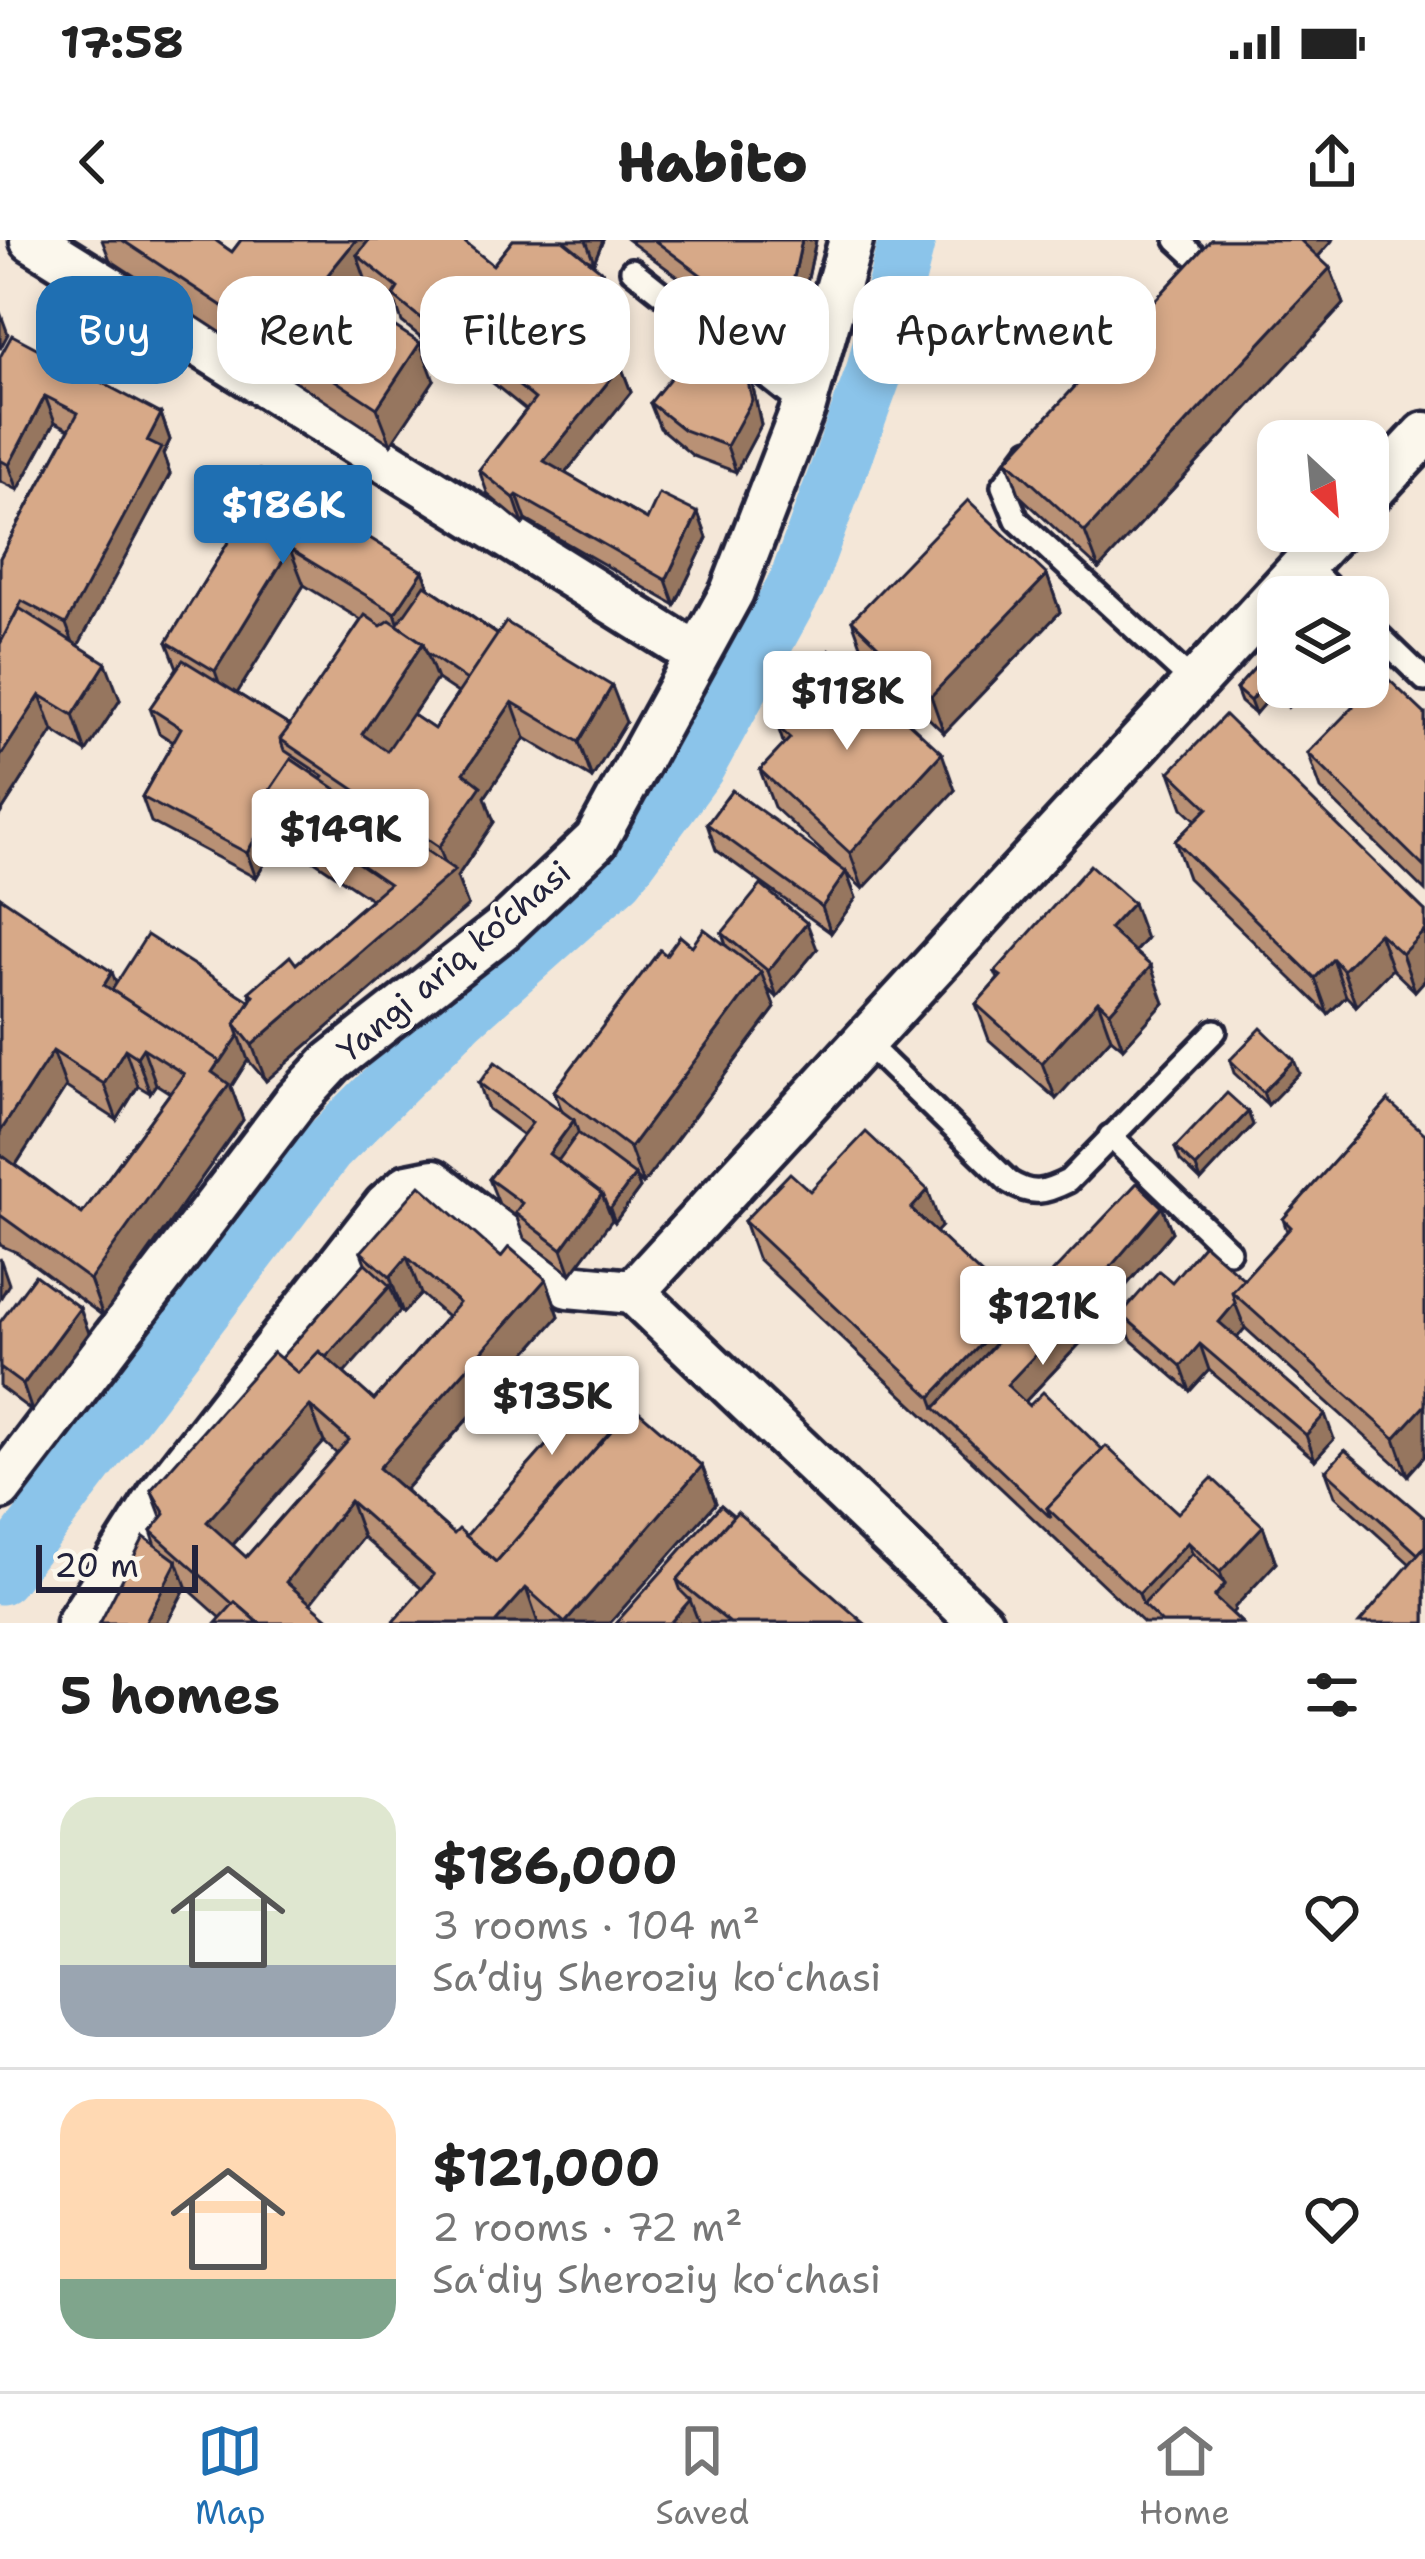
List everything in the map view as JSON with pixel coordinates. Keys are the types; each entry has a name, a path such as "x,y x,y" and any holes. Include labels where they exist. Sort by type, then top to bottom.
{"street":[{"path":"32,240 698,655"},
{"name":"Yangi ariq ko‘chasi","path":"0,1488 14,1442 294,1103 332,1062 502,929 596,840 732,592 804,406 851,240"},
{"path":"1389,473 1425,434"},
{"path":"633,1292 1316,552"},
{"path":"78,1623 161,1493 386,1204 408,1186 434,1181 568,1286 633,1292 982,1623"}],"lane":[{"path":"1177,240 1194,272 1224,240"},
{"path":"632,270 804,406"},
{"path":"1045,433 1003,486 1007,505 1194,683"},
{"path":"1305,564 1318,576"},
{"path":"1389,645 1425,680"},
{"path":"864,1041 1026,1192 1046,1193 1067,1181 1215,1031"},
{"path":"1110,1136 1229,1251"}],"building":[{"path":"122,240 215,240 232,252 241,240 356,240 327,276 217,276 217,303 193,287 193,276 177,276"},
{"path":"369,240 462,240 493,265 513,240 563,240 602,271 598,276 420,276 420,318 396,298 396,276 383,276 357,255"},
{"path":"654,240 802,240 794,276 702,276"},
{"path":"1211,240 1300,240 1330,268 1085,532 1007,460 1077,384 1156,384 1156,299"},
{"path":"396,327 420,343 396,379"},
{"path":"12,335 36,348 36,384 104,384 161,414 147,441 161,448 66,624 22,601 0,644 0,558 78,413 45,396 9,465 0,460 0,357"},
{"path":"341,384 393,384 377,408"},
{"path":"517,384 606,384 544,461 647,520 659,494 698,513 666,580 517,495 514,498 479,470 535,399"},
{"path":"665,384 749,384 752,400 727,446 684,430 650,403"},
{"path":"260,470 423,571 395,613 290,549 215,671 167,642 251,505 241,499"},
{"path":"968,500 1047,575 931,696 852,620"},
{"path":"425,585 498,635 467,680 397,625"},
{"path":"19,608 106,663 73,715 40,695 0,757 0,644"},
{"path":"365,615 381,626 390,620 423,643 362,734 387,751 412,714 434,729 506,622 612,686 579,742 512,702 464,773 481,786 439,847 280,739"},
{"path":"830,650 942,753 850,853 760,770 790,738 778,727 808,694 798,684"},
{"path":"183,660 290,726 280,739 284,750 323,776 291,759 264,799 269,814 247,853 142,797 181,728 150,708"},
{"path":"1257,666 1257,693 1250,701 1236,689"},
{"path":"1389,680 1425,714 1424,867 1308,753 1352,708 1389,708"},
{"path":"1225,715 1425,911 1425,930 1402,954 1379,933 1343,970 1333,959 1315,978 1175,841 1208,808 1170,772"},
{"path":"291,759 455,870 252,1045 235,1024 254,995 249,992 290,956 296,964 389,884 264,799"},
{"path":"732,790 846,872 822,907 707,824"},
{"path":"1090,865 1133,903 1109,929 1151,966 1110,1012 1098,1001 1042,1063 976,1004 1001,976 995,972"},
{"path":"761,885 807,923 768,971 722,933"},
{"path":"0,897 112,972 104,985 220,1060 212,1072 229,1084 90,1280 0,1215 0,1154 82,1214 184,1074 143,1048 137,1057 125,1049 104,1084 53,1051 0,1132"},
{"path":"704,929 761,972 630,1148 554,1091 660,950 666,955 680,936 692,946"},
{"path":"147,935 250,1001 235,1024 239,1035 221,1062 112,990"},
{"path":"1261,1028 1294,1060 1263,1092 1230,1060"},
{"path":"495,1062 574,1120 549,1154 602,1194 562,1249 515,1213 522,1203 489,1179 532,1123 479,1083"},
{"path":"1227,1093 1248,1112 1196,1167 1175,1148"},
{"path":"1388,1101 1425,1134 1425,1405 1395,1438 1232,1292 1291,1227 1283,1219"},
{"path":"866,1132 928,1190 911,1209 1016,1307 931,1397 744,1221 790,1173 810,1191"},
{"path":"578,1133 635,1175 610,1209 602,1194 558,1161"},
{"path":"1137,1183 1162,1207 1108,1270 1112,1274 1007,1385 1029,1406 1043,1392 1103,1450 1047,1508 1051,1518 935,1408 1019,1318 1017,1310"},
{"path":"420,1185 501,1257 509,1247 546,1279 379,1468 454,1534 459,1529 496,1562 633,1406 702,1466 565,1623 526,1588 495,1623 392,1623 434,1575 350,1501 286,1582 333,1623 259,1623 151,1531 165,1514 151,1490 273,1352 298,1373 319,1351 374,1400 459,1303 407,1257 390,1277 361,1252","holes":["310,1406 349,1440 246,1557 207,1522"]},
{"path":"1204,1244 1244,1279 1232,1292 1235,1303 1219,1322 1325,1414 1306,1435 1200,1344 1181,1366 1121,1314 1159,1271 1172,1282"},
{"path":"365,1263 390,1286 326,1357 319,1351 298,1373 281,1358"},
{"path":"35,1275 80,1308 23,1385 0,1368 0,1322"},
{"path":"573,1360 629,1410 496,1562 466,1536 567,1422 539,1398"},
{"path":"1106,1446 1178,1513 1212,1478 1263,1526 1220,1572 1188,1542 1139,1594 1047,1508"},
{"path":"1345,1450 1425,1518 1425,1546 1418,1554 1326,1471"},
{"path":"721,1505 733,1516 677,1580 690,1600 670,1623 616,1623"},
{"path":"737,1512 864,1623 730,1623 677,1580"},
{"path":"144,1537 177,1561 145,1623 100,1623"},
{"path":"1425,1546 1425,1623 1359,1623"},
{"path":"1192,1553 1225,1584 1214,1597 1242,1623 1162,1623 1143,1605"},
{"path":"235,1602 259,1623 216,1623"}],"waterway":[{"path":"0,1576 326,1148 460,1015 617,875 696,767 797,583 874,373 907,240"}]}
